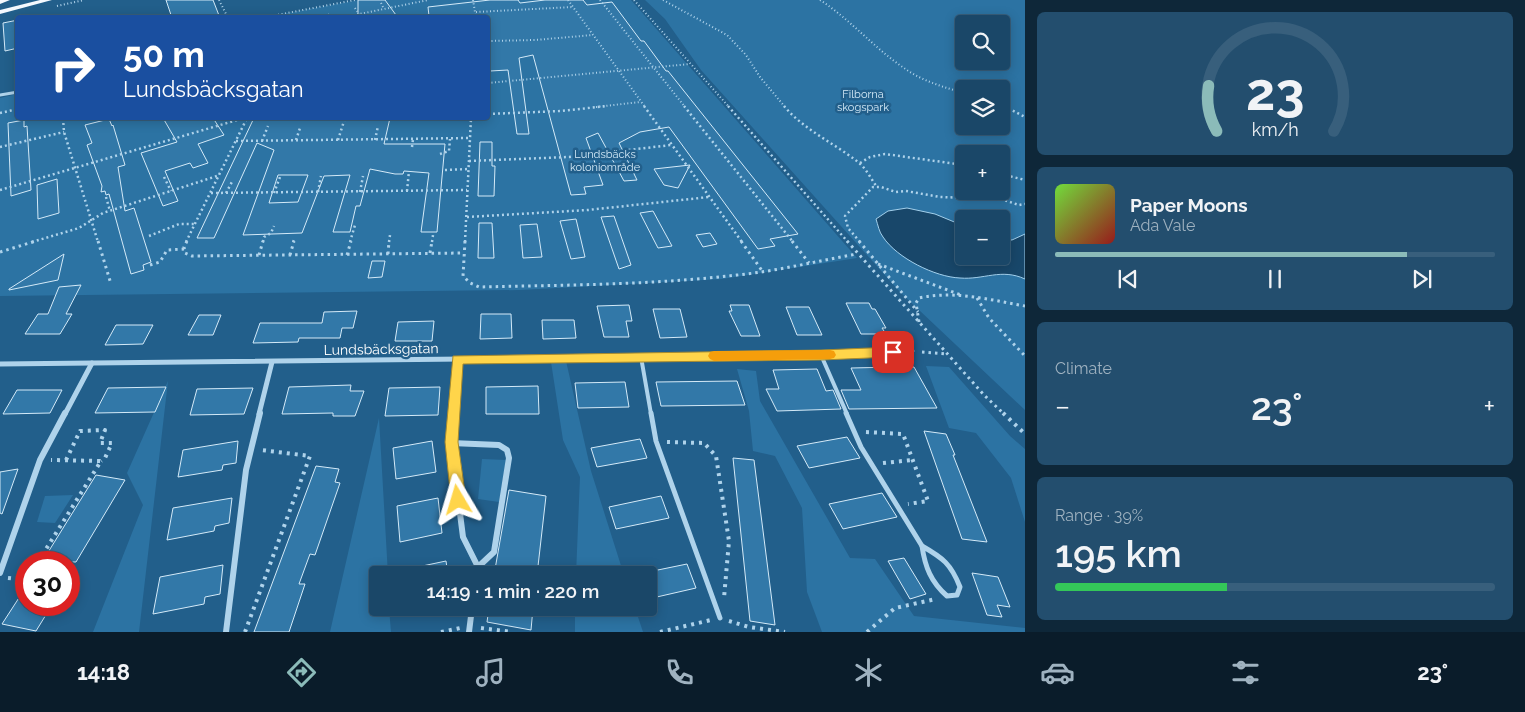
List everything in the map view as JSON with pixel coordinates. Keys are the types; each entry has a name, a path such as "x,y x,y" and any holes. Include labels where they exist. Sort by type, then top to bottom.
{"main road":[{"path":"0,2 7,0"},
{"path":"0,12 49,0"}],"street":[{"path":"0,95 15,92"},
{"name":"Lundsbäcksgatan","path":"0,364 821,355 912,351"},
{"path":"457,359 451,442 463,537 475,566"},
{"path":"226,632 250,449 272,362"},
{"path":"0,575 40,460 92,363"},
{"path":"451,442 499,446 507,450 509,458 494,552 481,566"},
{"path":"470,629 471,616"}],"lane":[{"path":"821,355 853,431 922,546 924,561 933,585 947,596 957,595 960,587 952,566 941,556 922,546"},
{"path":"641,357 656,442 720,618"}],"path":[{"path":"219,0 226,15"},
{"path":"277,15 355,0"},
{"path":"356,15 414,1 428,0"},
{"path":"473,0 476,12 573,7"},
{"path":"568,0 763,272"},
{"path":"600,0 809,263"},
{"path":"634,0 947,354 984,395 1025,434"},
{"path":"663,0 727,35 746,55 760,77 791,114 826,141 860,163 877,187"},
{"path":"820,0 841,14 903,68 931,83 955,90"},
{"path":"381,3 384,8"},
{"path":"355,8 359,14"},
{"path":"490,41 535,40 593,35"},
{"path":"490,82 690,64"},
{"path":"490,114 561,111 640,102"},
{"path":"1010,109 1025,117"},
{"path":"0,113 15,110"},
{"path":"63,120 64,132 111,284"},
{"path":"0,190 239,120"},
{"path":"184,249 245,120"},
{"path":"338,140 344,120"},
{"path":"471,120 463,276 466,282 479,287 716,278 763,272 857,254"},
{"path":"262,141 268,126"},
{"path":"375,140 378,126"},
{"path":"296,140 300,128"},
{"path":"0,148 64,132"},
{"path":"236,141 470,138"},
{"path":"412,147 413,139"},
{"path":"440,154 449,151 450,139"},
{"path":"469,161 576,156 671,145"},
{"path":"860,163 870,157 885,154 955,164"},
{"path":"445,170 469,169"},
{"path":"406,191 409,171"},
{"path":"0,252 79,228 103,213 218,176"},
{"path":"318,192 321,176"},
{"path":"360,192 363,176"},
{"path":"1010,176 1025,180"},
{"path":"274,192 280,177"},
{"path":"164,178 171,191"},
{"path":"226,193 233,180"},
{"path":"918,312 848,228 845,216 873,187 896,192 906,191 940,197 1001,199 1020,205 1025,204"},
{"path":"210,193 467,190"},
{"path":"106,197 110,211"},
{"path":"467,217 560,214 708,197"},
{"path":"149,236 179,224 196,224"},
{"path":"347,254 355,225"},
{"path":"259,255 264,237 271,233 274,226"},
{"path":"388,254 390,235"},
{"path":"430,253 433,235"},
{"path":"290,255 294,240"},
{"path":"184,249 185,253 192,256 464,252"},
{"path":"150,265 160,262 167,250 184,249"},
{"path":"878,263 965,297"},
{"path":"919,322 916,303 919,298 929,295 977,298 1025,306"},
{"path":"977,298 989,318 1025,356"},
{"path":"912,351 947,354"},
{"path":"45,551 101,461 105,458 112,443 100,443 106,430 80,431 66,460"},
{"path":"853,431 903,434 928,501 898,506"},
{"path":"656,442 704,443 716,456 729,541 726,590 720,618"},
{"path":"245,632 310,456 250,449"},
{"path":"40,460 101,461"},
{"path":"872,464 913,460"},
{"path":"0,575 15,578"},
{"path":"866,632 876,626 890,611 906,605 947,596"},
{"path":"660,632 720,618 748,627 785,632"},
{"path":"441,632 470,629 512,632"}],"green space":[{"name":"Lundsbäcks koloniområde","path":"359,0 631,0 857,258 722,279 520,290 0,296 0,98 15,94 15,120 490,120 490,15 276,15"},
{"name":"Filborna skogspark","path":"645,0 1025,0 1025,410 901,293 701,70 665,19"},
{"path":"566,361 591,471 621,566 576,566 580,477 563,440 551,362"},
{"path":"926,366 949,367 1010,436 1025,449 1025,522 1011,478 976,433 949,428"},
{"path":"737,369 756,371 760,401 850,558 875,559 914,616 1025,628 1025,632 822,632 807,592 802,508 775,456 753,451 749,411"},
{"path":"168,381 139,632 93,632 143,505 127,473"},
{"path":"379,418 387,566 369,566 369,616 390,616 391,632 330,632"},
{"path":"482,459 506,460 499,502 478,499"},
{"path":"73,495 55,523 37,522 45,496"},
{"path":"575,616 638,616 643,632 575,632"}],"shaded area":[{"path":"907,208 935,214 955,222 955,265 1010,265 1010,240 1025,234 1025,279 1008,274 969,278 950,277 917,265 897,252 883,237 876,219 888,211"}],"building":[{"path":"166,0 213,0 219,15 171,15"},
{"path":"358,0 385,0 396,15 358,15"},
{"path":"490,0 518,0 520,3 545,0 583,0 587,5 612,2 641,41 644,41 666,71 668,71 798,234 770,239 775,246 758,249 669,127 640,132 619,143 637,180 624,181 598,133 586,138 603,185 584,187 586,194 571,195 533,55 519,58 529,134 517,134 508,70 490,71 490,15 429,15 428,7"},
{"path":"15,21 15,49 5,51 3,23"},
{"path":"24,120 24,127 27,126 31,190 11,196 8,123"},
{"path":"109,120 113,125 125,165 118,167 125,211 134,208 151,262 143,265 144,270 131,274 109,194 106,195 105,191 101,192 102,186 87,145 92,143 85,125"},
{"path":"164,120 214,120 224,135 198,144 208,163 193,168 190,163 165,171 178,201 163,206 141,153 177,142"},
{"path":"253,120 390,120 384,144 445,144 437,232 421,232 429,173 404,171 403,174 395,174 370,169 360,206 356,206 350,232 333,232 350,175 324,176 302,233 243,235 274,150 257,143 214,238 197,238","holes":["278,175 308,175 298,202 269,203"]},
{"path":"480,142 492,142 492,166 495,166 494,196 478,196"},
{"path":"690,165 678,188 664,185 654,169"},
{"path":"57,179 59,213 38,219 37,185"},
{"path":"653,211 672,246 658,248 640,213"},
{"path":"614,216 631,265 619,269 601,217"},
{"path":"576,219 585,257 571,259 560,221"},
{"path":"479,223 492,223 494,258 478,258"},
{"path":"537,224 542,257 523,258 520,225"},
{"path":"710,233 717,244 703,247 696,235"},
{"path":"64,254 58,280 9,290 9,289"},
{"path":"372,261 385,261 382,277 368,278"},
{"path":"81,285 66,314 72,314 60,334 25,334 38,314 48,314 59,287"},
{"path":"846,303 869,303 872,309 875,309 886,328 882,328 886,334 861,334"},
{"path":"629,305 632,321 626,321 629,337 604,337 597,306"},
{"path":"730,305 749,305 760,336 741,336 729,311 732,311"},
{"path":"786,307 809,307 822,335 797,335"},
{"path":"653,309 680,309 687,337 660,338"},
{"path":"357,311 353,328 342,328 340,338 299,338 298,342 253,343 260,323 322,323 324,312"},
{"path":"481,314 511,314 512,338 480,339"},
{"path":"199,315 221,315 213,335 188,335"},
{"path":"542,320 574,320 576,338 543,339"},
{"path":"434,321 432,341 395,341 398,322"},
{"path":"116,325 153,325 143,344 105,345"},
{"path":"914,367 937,408 849,409 841,390 861,390 851,368"},
{"path":"817,369 826,391 833,390 841,409 777,411 766,389 779,389 773,370"},
{"path":"737,381 745,405 661,406 656,382"},
{"path":"625,382 629,407 578,408 575,383"},
{"path":"351,385 350,391 364,391 355,416 333,416 333,413 282,414 289,387"},
{"path":"538,386 539,414 486,414 486,387"},
{"path":"166,387 155,412 95,413 108,388"},
{"path":"440,387 438,415 385,416 389,388"},
{"path":"253,388 244,414 190,415 197,389"},
{"path":"17,390 62,390 50,413 3,414"},
{"path":"924,431 946,434 987,542 962,539"},
{"path":"847,437 860,458 809,468 797,446"},
{"path":"640,439 647,458 597,467 591,448"},
{"path":"238,441 236,463 223,465 222,470 178,477 183,450"},
{"path":"432,441 436,472 396,479 393,448"},
{"path":"733,458 754,460 775,625 750,621"},
{"path":"316,466 339,469 335,482 340,483 315,555 310,554 299,584 305,584 289,632 254,632"},
{"path":"18,469 2,514 0,513 0,472"},
{"path":"96,475 125,480 80,555 80,551 49,551"},
{"path":"509,490 546,496 538,566 496,566"},
{"path":"882,493 897,517 843,529 829,504"},
{"path":"661,496 669,518 616,529 609,507"},
{"path":"232,498 229,523 215,526 214,531 167,540 173,508"},
{"path":"438,498 442,533 400,542 397,506"},
{"path":"904,558 926,594 910,599 888,561"},
{"path":"446,561 447,566 422,566"},
{"path":"687,564 696,588 657,597 657,570"},
{"path":"223,565 220,594 205,597 204,604 153,614 160,577"},
{"path":"972,573 998,577 1010,607 997,605 1002,617 987,615"},
{"path":"15,604 15,616 45,616 36,631 2,624"},
{"path":"488,616 532,616 531,630 487,622"}],"slow traffic":[{"path":"714,356 830,355"}],"route":[{"path":"458,500 451,442 457,359 821,355 893,352"}]}
